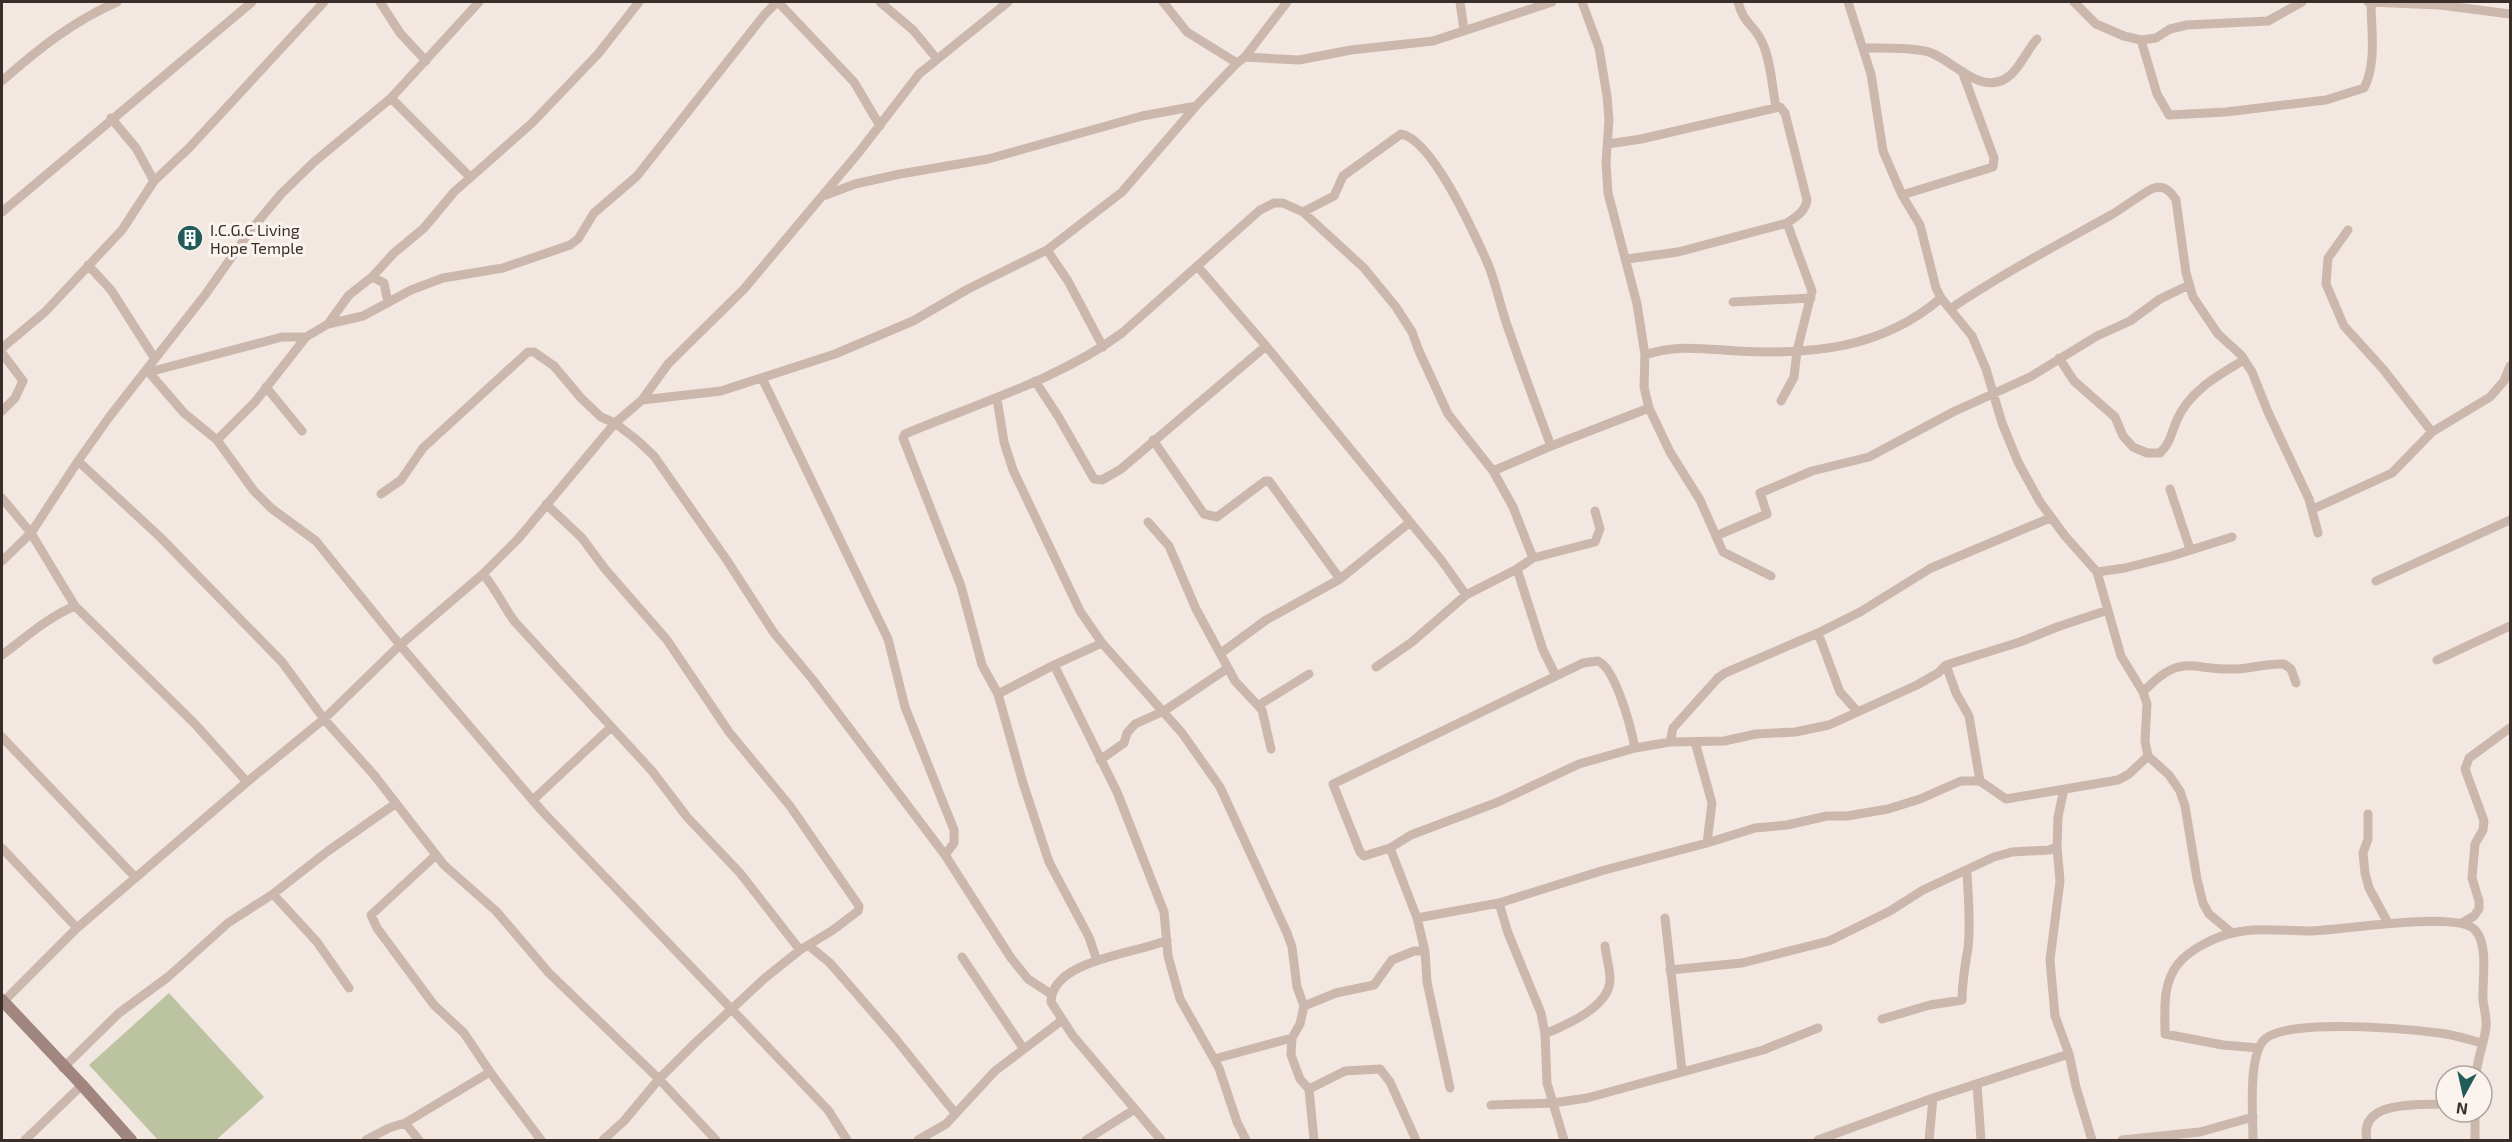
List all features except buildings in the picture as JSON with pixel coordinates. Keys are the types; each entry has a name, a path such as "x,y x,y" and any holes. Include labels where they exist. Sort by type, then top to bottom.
{"street":[{"path":"2,81 38,50 79,21 117,2"},
{"path":"2,212 111,118 252,2"},
{"path":"2,348 45,312 122,230 154,180 189,148 324,2"},
{"path":"380,2 400,33 426,61"},
{"path":"2,561 31,533 78,461 205,295 250,231 281,194 314,162 391,98 479,2"},
{"path":"328,324 349,295 372,277 394,253 424,228 454,192 532,123 598,54 639,2"},
{"path":"217,440 255,402 306,337 328,324 363,316 411,290 443,278 503,268 570,245 578,239 594,213 637,176 765,14 777,2 854,82 880,126"},
{"path":"880,2 913,30 937,59"},
{"path":"130,1140 82,1085 63,1068 2,1002 77,928 324,719 400,645 483,574 518,540 615,423 642,400 668,364 744,289 824,195 919,74 1008,2"},
{"path":"1163,2 1187,32 1237,63"},
{"path":"642,400 721,392 835,354 914,321 968,289 1047,250 1122,192 1196,106 1245,57 1287,2"},
{"path":"1460,2 1464,30"},
{"path":"1245,57 1299,60 1351,50 1433,41 1552,2"},
{"path":"1582,2 1599,48 1608,104 1606,162 1608,193 1627,259 1645,355 1644,387 1649,408 1670,452 1700,501 1723,552 1771,576"},
{"path":"1738,2 1746,22 1757,34 1764,47 1776,107"},
{"path":"1848,2 1871,74 1883,151 1902,195 1920,225 1941,298 1972,336 1986,369 1992,393 2018,462 2050,518 2097,572 2121,656 2143,692 2148,717 2145,741 2148,756 2169,775 2180,791 2185,806 2203,903 2209,914 2232,933"},
{"path":"2074,2 2096,24 2124,36 2141,40 2156,38 2170,29 2187,25 2268,21 2302,2"},
{"path":"2141,40 2157,94 2169,115 2226,112 2326,100 2364,88 2369,78 2372,55 2369,2 2440,5 2511,14"},
{"path":"1864,48 1909,49 1928,52 1987,82 2002,80 2013,71 2037,39"},
{"path":"1902,195 1993,167 1994,158 1962,71"},
{"path":"391,98 470,177"},
{"path":"824,195 867,182 988,159 1142,116 1196,106"},
{"path":"1608,144 1641,139 1776,107 1783,108 1807,200 1806,206 1800,213 1787,223 1678,252 1627,259"},
{"path":"111,118 136,148 154,180"},
{"path":"1303,212 1334,196 1342,176 1391,141 1401,134 1410,136 1448,183 1488,266 1551,446"},
{"path":"1950,309 1991,281 2156,188 2170,191 2175,200 2193,297 2218,334 2244,360 2252,372 2313,509 2318,533"},
{"path":"1097,961 1089,937 1049,862 1023,783 998,694 982,665 961,586 903,438 904,434 948,415 997,399 1103,347 1198,267 1260,210 1274,203 1283,202 1303,212 1364,268 1396,307 1412,332 1448,414 1493,471 1513,507 1533,558"},
{"path":"1781,401 1794,377 1797,351 1811,298 1812,285 1787,223"},
{"path":"2349,230 2328,258 2326,284 2344,326 2383,369 2432,432"},
{"path":"1047,250 1068,281 1103,347"},
{"path":"88,265 111,290 155,359"},
{"path":"1198,267 1266,346 1466,595"},
{"path":"372,277 384,283 388,303"},
{"path":"1716,536 1767,514 1760,493 1812,471 1869,457 1992,393 2030,377 2097,336 2130,321 2160,299 2189,285"},
{"path":"1733,302 1811,298"},
{"path":"1645,355 1658,350 1689,347 1740,351 1829,350 1868,340 1917,316 1941,298"},
{"path":"148,371 282,337 306,337"},
{"path":"1035,381 1094,479 1102,480 1120,469 1266,346"},
{"path":"381,494 401,480 423,448 528,352 534,352 554,366 581,398 601,417 615,423 654,456 726,558 774,633 813,680 945,855 1011,958 1028,979 1051,994"},
{"path":"2,353 23,381 15,398 2,411"},
{"path":"2059,358 2074,381 2115,417 2123,436 2133,447 2147,453 2160,453 2169,444 2177,419 2190,399 2216,376 2244,360"},
{"path":"2313,509 2392,473 2432,432 2490,397 2504,381 2511,366"},
{"path":"148,371 184,412 217,440 254,491 280,515 316,541 400,645 558,829 699,973 732,1011 828,1110 847,1140"},
{"path":"762,378 888,639 905,707 954,830 954,843 945,855"},
{"path":"266,387 302,431"},
{"path":"997,399 1004,442 1013,470 1063,580 1080,611 1102,643 1164,711 1195,750 1220,787 1287,933 1292,947 1297,987 1304,1006 1300,1024 1292,1038 1291,1055 1300,1079 1308,1089 1314,1140"},
{"path":"1493,471 1649,408"},
{"path":"1152,440 1204,514 1210,517 1217,517 1265,481 1269,481 1340,579"},
{"path":"78,461 160,537 282,662 324,719 374,775 436,855 496,911 549,973 659,1079 716,1140"},
{"path":"2170,489 2190,549"},
{"path":"2,498 31,533 75,606 195,724 247,782"},
{"path":"546,504 582,538 604,569 667,640 729,732 790,806 859,906 858,911 804,947 765,978 659,1079 642,1102 603,1140"},
{"path":"1376,667 1413,642 1466,595 1517,569 1533,558 1595,542 1600,529 1595,511"},
{"path":"1670,742 1673,728 1718,678 1860,612 1931,568 2050,518"},
{"path":"2376,581 2511,520"},
{"path":"1148,522 1169,546 1196,609 1235,681 1258,705 1267,724 1271,749"},
{"path":"1221,653 1266,620 1340,579 1409,523"},
{"path":"2097,572 2125,568 2232,537"},
{"path":"1517,569 1543,650 1556,676"},
{"path":"483,574 496,590 501,602 515,622 610,728 652,771 703,836 740,873 804,947 830,963 895,1038 955,1113"},
{"path":"2,655 55,616 75,606"},
{"path":"1635,748 1628,719 1609,668 1598,661 1582,663 1335,782 1334,789 1360,852 1364,856 1390,848 1411,835 1498,802 1579,764 1635,748 1670,742 1724,741 1756,734 1795,732 1829,725 1917,686 1946,665 2020,642 2108,610"},
{"path":"2437,660 2511,626"},
{"path":"1818,633 1840,692 1858,712"},
{"path":"998,694 1054,664 1102,643"},
{"path":"1054,664 1117,792 1164,912 1169,962 1179,999 1214,1059 1246,1140"},
{"path":"2143,692 2156,679 2185,664 2237,669 2284,664 2291,669 2296,682"},
{"path":"1946,665 1956,693 1969,716 1980,781"},
{"path":"1100,760 1124,743 1127,733 1135,724 1164,711 1228,668"},
{"path":"1258,705 1309,674"},
{"path":"534,799 610,728"},
{"path":"2462,923 2474,916 2479,909 2472,878 2475,844 2483,830 2484,821 2465,769 2466,763 2469,758 2511,728"},
{"path":"2,737 135,877"},
{"path":"1695,742 1712,803 1707,843"},
{"path":"1417,918 1499,903 1601,871 1755,828 1888,809 1920,799 1961,781 1980,781 2006,799 2118,780 2129,774 2148,756"},
{"path":"2064,789 2058,817 2057,847 2060,881 2050,960 2055,1016 2070,1054 2076,1087 2092,1140"},
{"path":"63,1068 119,1013 168,977 228,923 273,894 328,851 395,804"},
{"path":"2368,814 2368,839 2363,853 2365,873 2369,888 2388,924"},
{"path":"1670,970 1742,963 1829,941 1890,911 1923,890 1994,857 2012,852 2049,850 2057,847"},
{"path":"2,848 77,928"},
{"path":"1390,848 1417,918 1425,951 1427,982 1450,1088"},
{"path":"436,855 371,915 377,928 434,1005 464,1033 541,1140"},
{"path":"1882,1019 1930,1005 1962,1000 1962,978 1968,947 1967,871"},
{"path":"273,894 317,942 349,988"},
{"path":"1499,903 1512,944 1541,1013 1545,1034 1547,1083 1564,1140"},
{"path":"1665,918 1682,1071"},
{"path":"2259,1048 2223,1046 2165,1034 2164,996 2178,964 2201,946 2232,933 2277,928 2310,931 2388,924 2462,923 2474,928 2480,936 2485,969 2483,999 2487,1026 2478,1064"},
{"path":"1161,1140 1061,1021 1051,1002 1051,994 1062,976 1097,961 1167,940"},
{"path":"1545,1034 1584,1015 1604,996 1610,981 1605,946"},
{"path":"1304,1006 1336,993 1374,985 1392,960 1414,951 1425,951"},
{"path":"962,957 1023,1048"},
{"path":"918,1140 946,1124 975,1090 1023,1048 1061,1021"},
{"path":"2253,1140 2254,1068 2259,1048 2264,1039 2273,1033 2301,1027 2399,1030 2447,1034 2482,1043"},
{"path":"1491,1105 1553,1103 1587,1098 1763,1050 1818,1028"},
{"path":"1214,1059 1292,1038"},
{"path":"1818,1140 1933,1098 2070,1054"},
{"path":"1308,1089 1345,1071 1380,1069 1390,1082 1416,1140"},
{"path":"366,1140 389,1128 405,1123 490,1072"},
{"path":"1977,1084 1981,1140"},
{"path":"25,1140 82,1085"},
{"path":"1929,1140 1933,1098"},
{"path":"2367,1140 2366,1134 2371,1119 2379,1110 2409,1105 2434,1104"},
{"path":"1086,1140 1135,1109"},
{"path":"2122,1140 2200,1132 2253,1117"},
{"path":"405,1123 418,1140"},
{"path":"2475,1124 2475,1140"}],"green space":[{"path":"169,993 264,1097 216,1140 158,1140 89,1065"}],"place":[{"name":"I.C.G.C Living Hope Temple","path":"190,238"}]}
